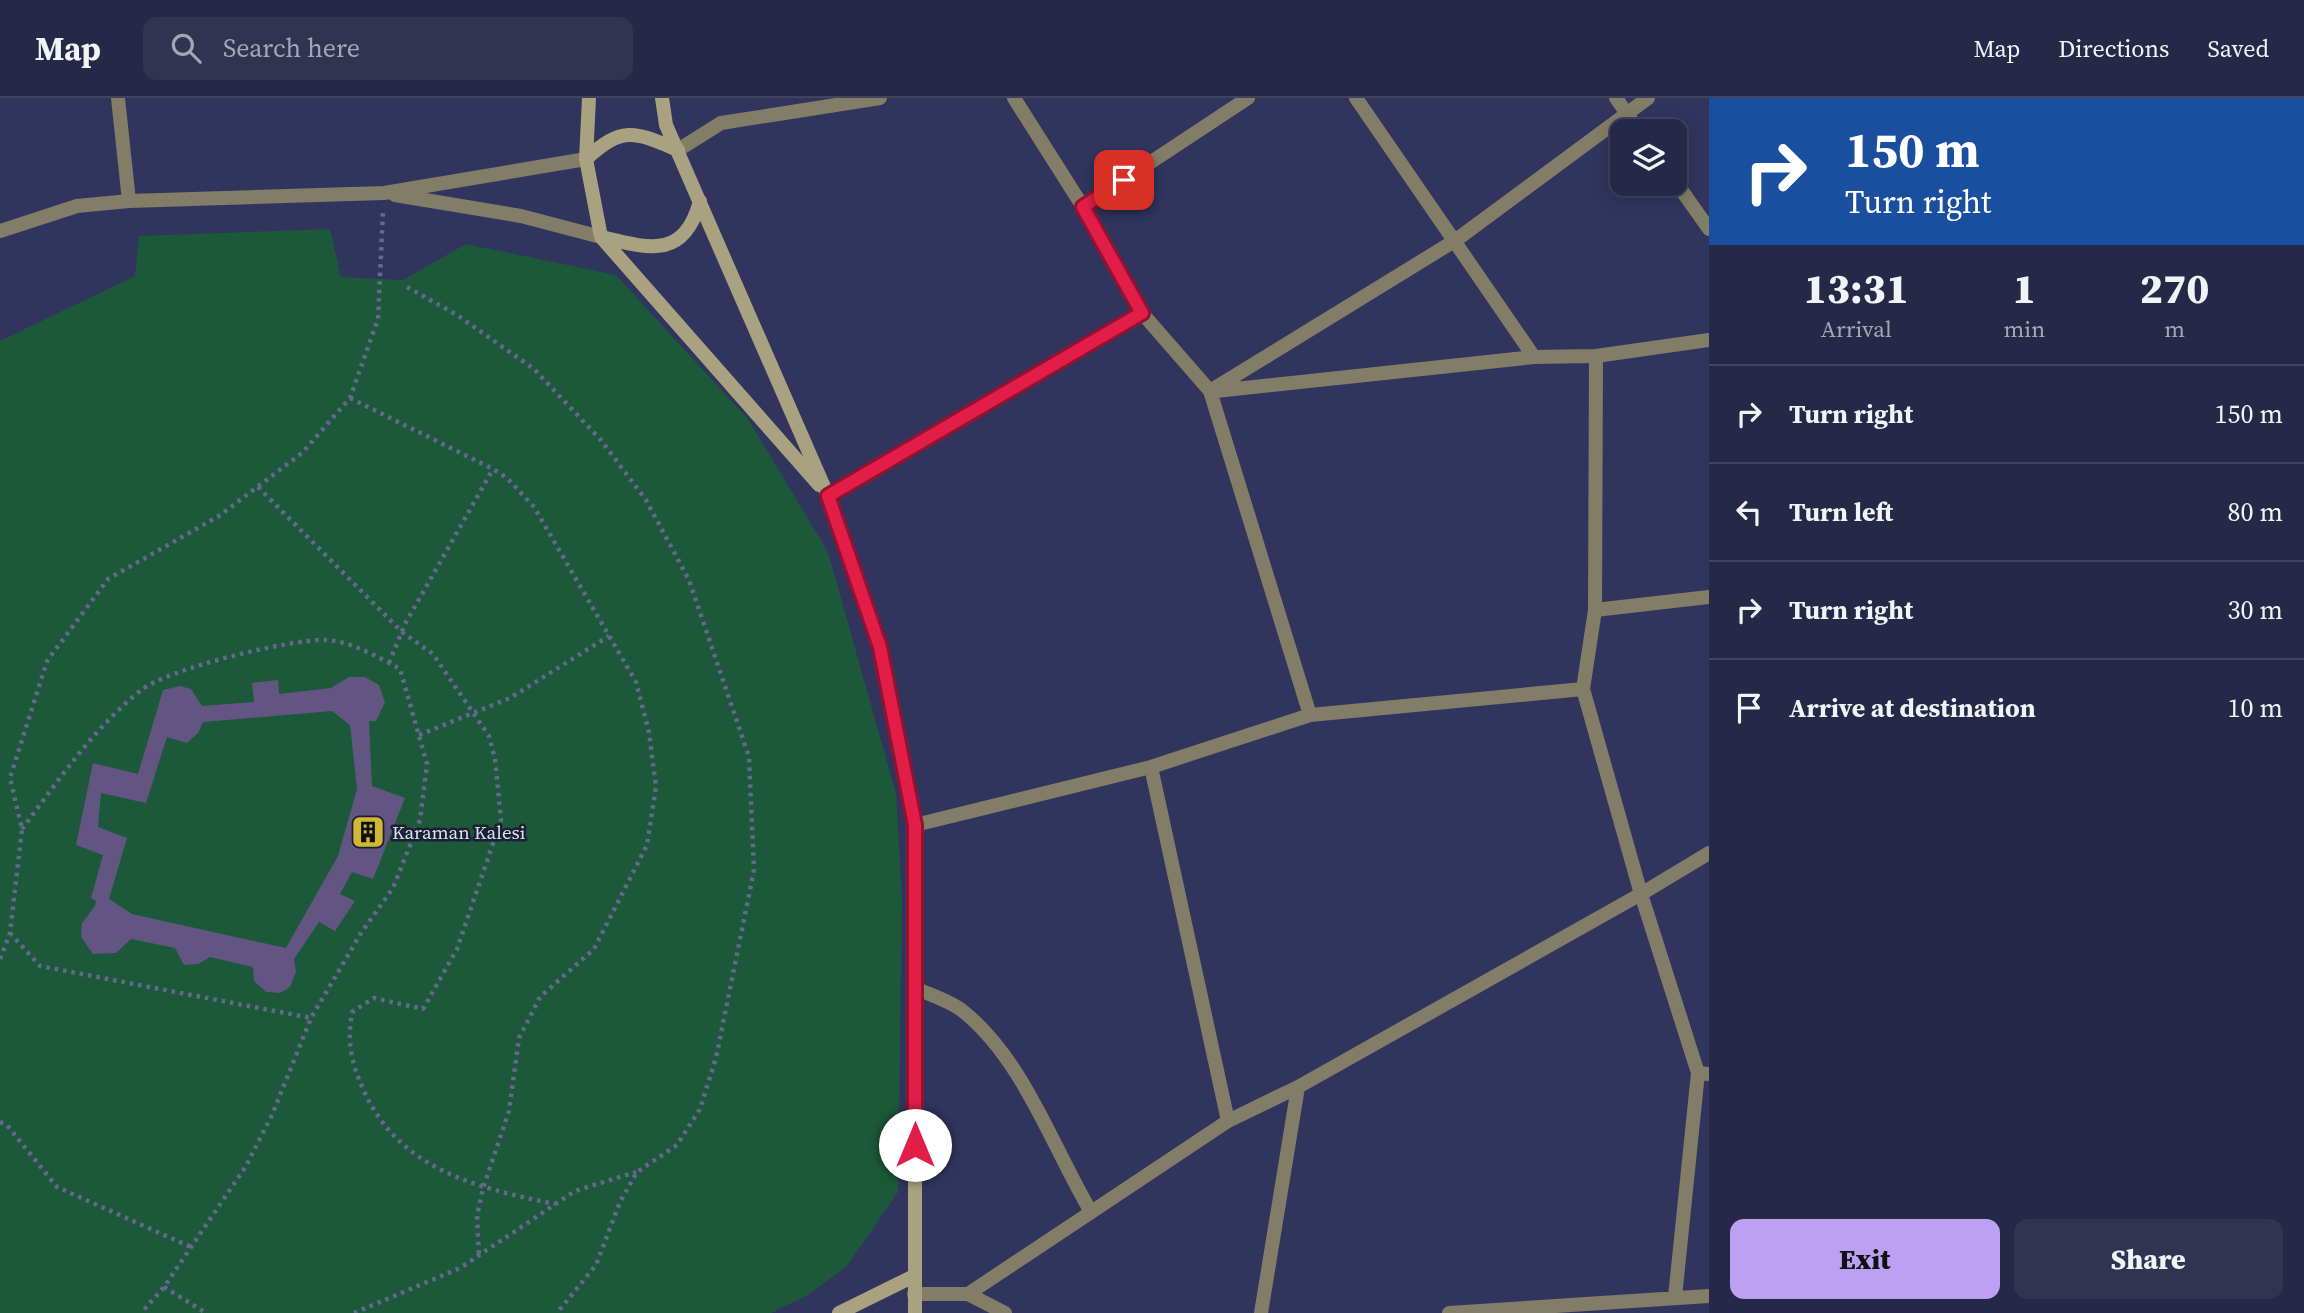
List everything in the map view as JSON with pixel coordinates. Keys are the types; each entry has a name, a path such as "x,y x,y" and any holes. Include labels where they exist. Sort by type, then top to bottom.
{"main road":[{"path":"589,98 586,159 601,237 828,496"},
{"path":"662,98 666,125 828,496 880,647 915,825 915,1313"},
{"path":"586,159 612,137 625,134 639,134 678,150"},
{"path":"601,237 648,246 670,244 683,237 693,226 700,201"},
{"path":"839,1313 914,1276"}],"street":[{"path":"118,98 129,201"},
{"path":"678,150 721,122 880,98"},
{"path":"1014,98 1083,207 1142,313 1210,391 1310,715"},
{"path":"1083,207 1248,98"},
{"path":"1356,98 1535,357"},
{"path":"1616,98 1631,119"},
{"path":"1210,391 1456,240 1648,98"},
{"path":"0,230 77,206 129,201 384,193 586,159"},
{"path":"384,193 521,216 601,237"},
{"path":"1686,196 1709,229"},
{"path":"828,496 1142,313"},
{"path":"1210,391 1535,357 1596,356 1709,340"},
{"path":"1596,356 1595,610 1583,689 1642,894 1704,1074 1675,1297"},
{"path":"1595,610 1709,597"},
{"path":"915,825 1151,767 1310,715 1583,689"},
{"path":"1151,767 1228,1121"},
{"path":"968,1294 1228,1121 1298,1087 1642,894 1709,853"},
{"path":"915,988 962,1010 999,1049 1030,1097 1091,1212"},
{"path":"1261,1313 1298,1087"},
{"path":"914,1294 968,1294 1005,1313"},
{"path":"1449,1313 1709,1296"}],"path":[{"path":"0,959 10,933 22,829 10,778 47,661 108,579 219,516 258,487 302,453 350,398 378,319 384,193"},
{"path":"354,1313 425,1284 479,1255 575,1191 637,1172 677,1145 700,1109 716,1058 754,870 749,757 689,580 646,500 600,439 534,369 457,315 407,287"},
{"path":"350,398 493,469 507,478 534,507 636,682 649,732 656,787 647,845 594,949 540,997 519,1038 509,1111 483,1188 477,1216 479,1255"},
{"path":"389,663 402,632 493,469"},
{"path":"258,487 402,632 433,654 489,736 495,758 501,820 457,949 423,1009 374,998 352,1012 348,1038 358,1079 373,1113 410,1152 458,1179 483,1188 555,1204"},
{"path":"419,735 510,698 609,636"},
{"path":"22,829 106,720 143,688 206,664 258,650 326,640 372,653 400,669 427,764 420,820 394,887 361,933 311,1018 272,1115 256,1146 164,1287 141,1313"},
{"path":"10,933 40,966 311,1018"},
{"path":"0,1122 7,1125 57,1188 191,1247"},
{"path":"556,1313 596,1265 620,1202 637,1172"},
{"path":"164,1287 206,1313"}],"green space":[{"name":"Karaman Kalesi","path":"330,229 341,277 403,280 466,244 616,275 748,419 828,552 896,794 902,898 898,1192 847,1266 808,1295 771,1313 0,1313 0,341 135,276 139,236"}],"building":[{"name":"Karaman Kalesi","path":"349,677 365,677 379,685 385,702 376,721 369,721 372,786 405,798 373,879 352,872 340,894 355,901 335,931 319,922 294,959 296,972 290,987 280,993 266,992 254,981 253,967 210,957 198,964 184,965 175,948 131,939 116,953 93,954 81,937 82,923 95,906 96,901 91,898 103,855 76,845 93,763 138,774 163,690 180,686 191,689 202,706 254,702 252,683 278,680 279,694 331,688","holes":["332,711 350,725 357,789 338,856 286,948 132,914 109,899 127,838 98,827 101,793 146,803 167,737 187,743 198,733 203,722"]}],"place":[{"name":"Karaman Kalesi","path":"368,832"}],"route":[{"path":"915,1145 915,825 880,647 828,496 1142,313 1083,207 1124,180"}]}
